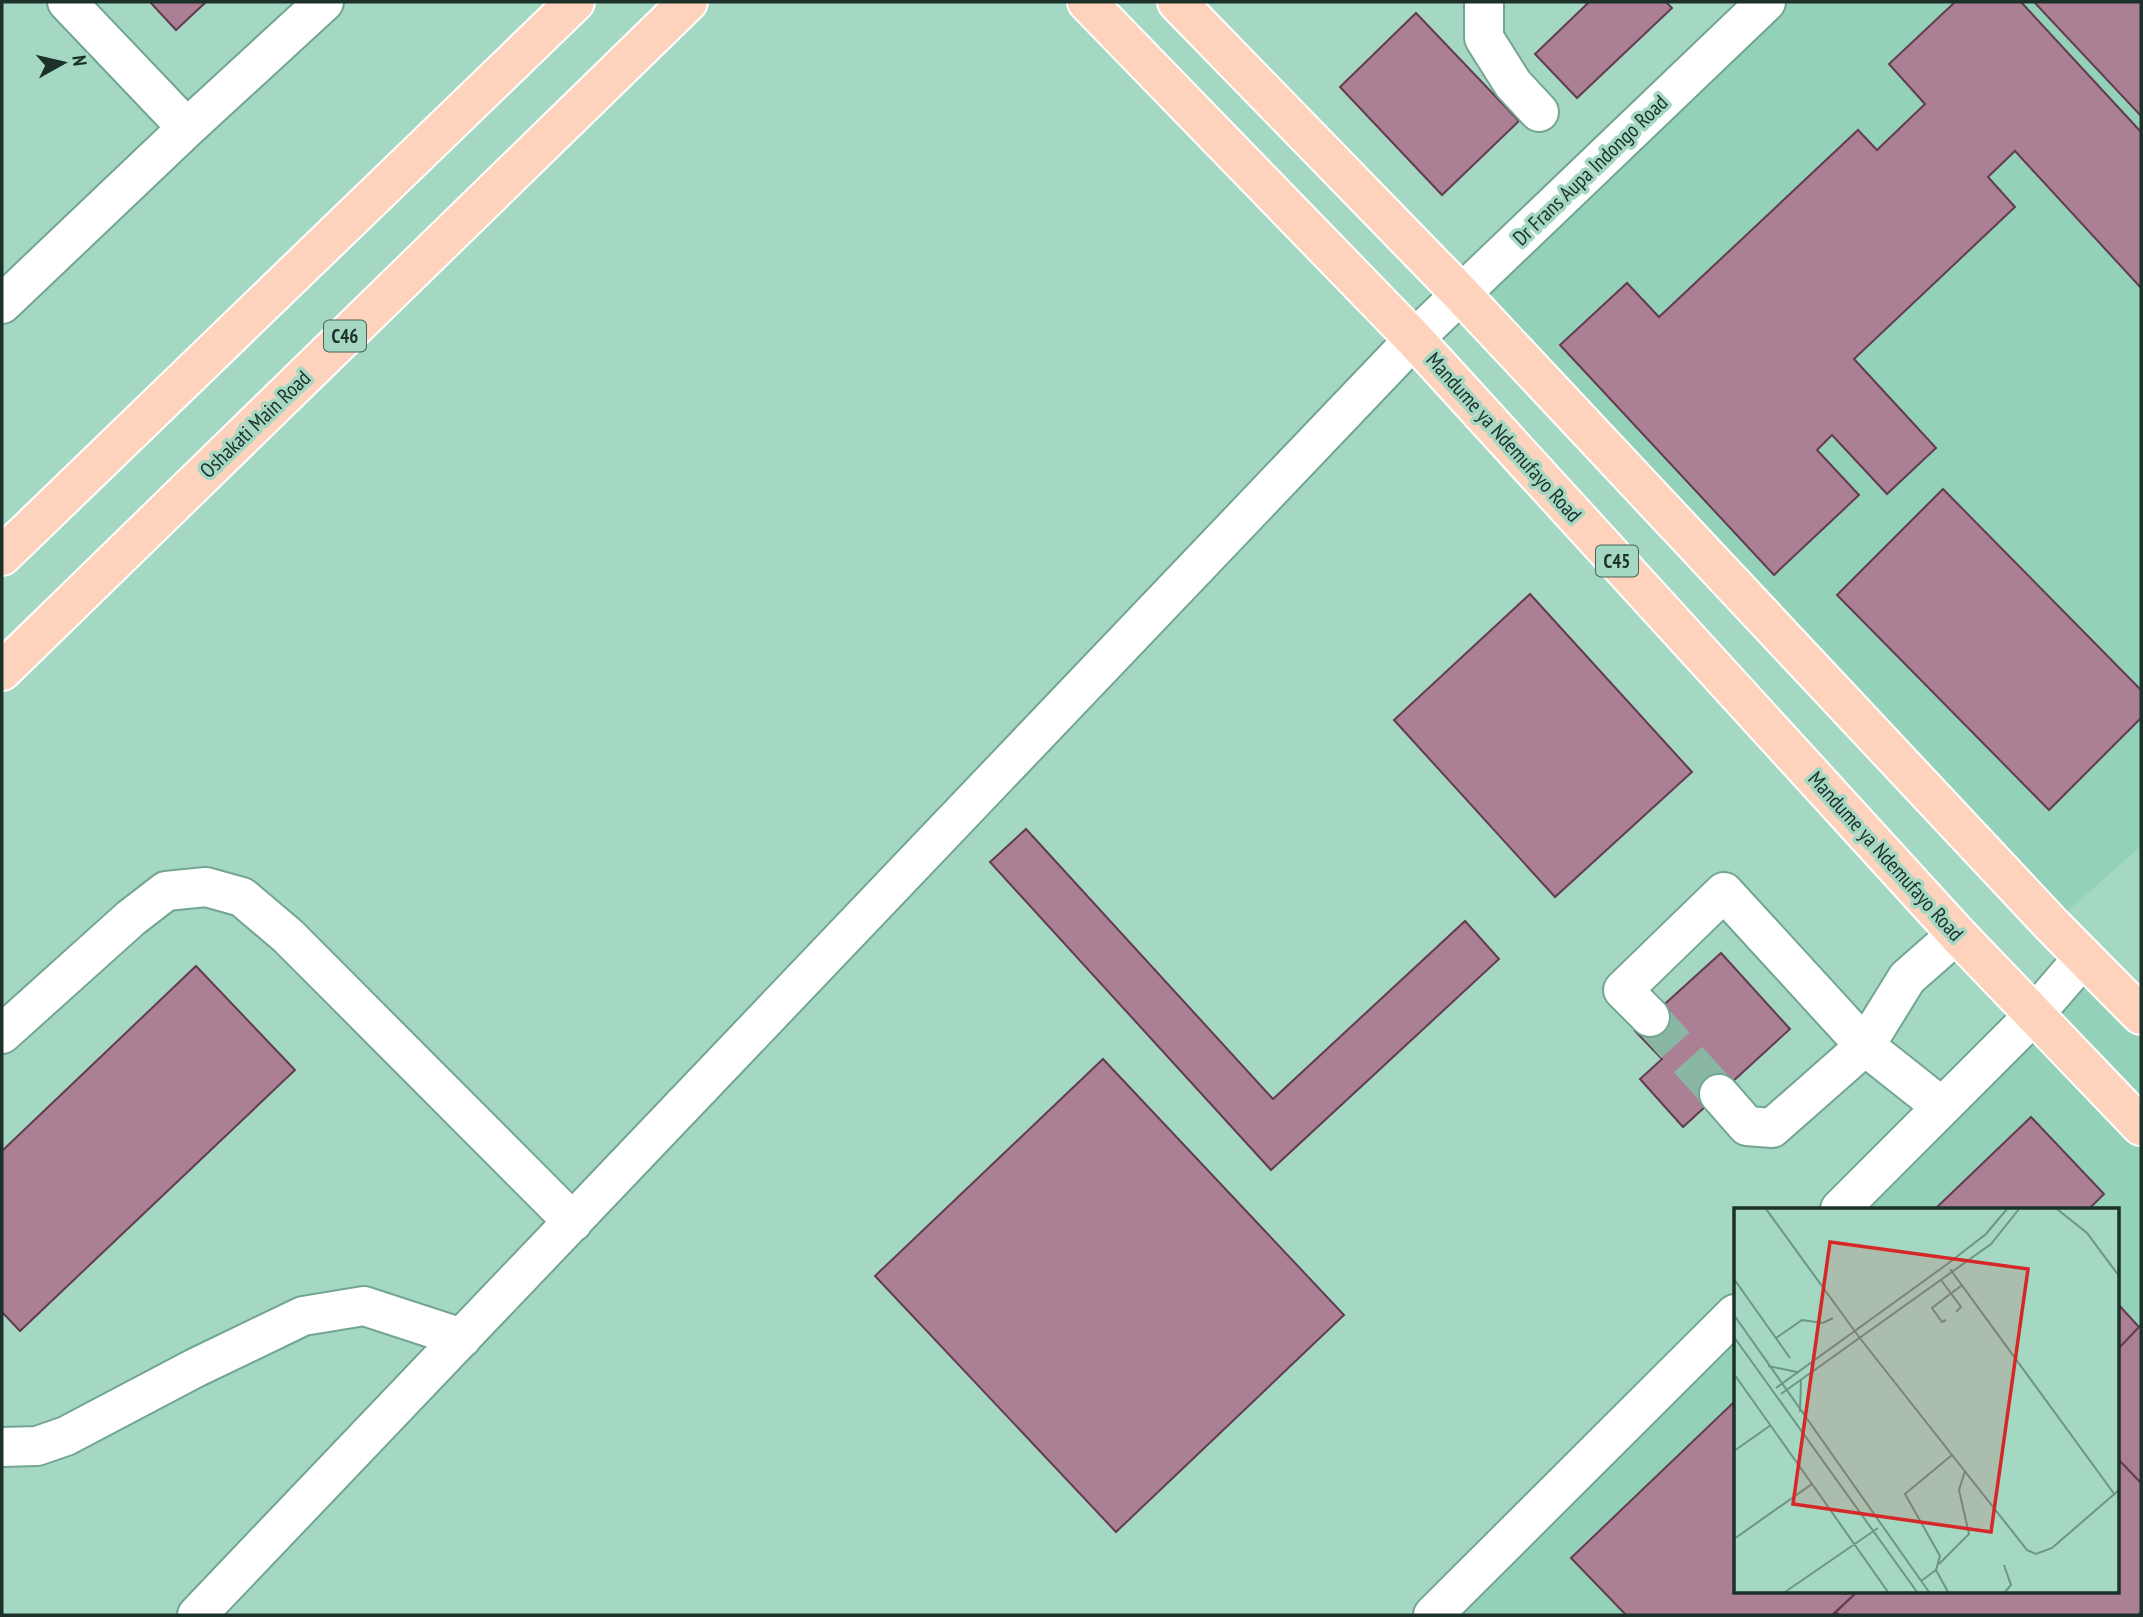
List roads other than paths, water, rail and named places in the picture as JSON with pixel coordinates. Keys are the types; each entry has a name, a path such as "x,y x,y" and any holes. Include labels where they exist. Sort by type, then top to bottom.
{"main road":[{"path":"2,556 575,2"},
{"name":"Oshakati Main Road","path":"2,671 688,2"},
{"name":"Mandume ya Ndemufayo Road","path":"1087,2 1414,339 1957,934 2141,1126"},
{"path":"1177,2 1461,294 2083,958 2141,1015"}],"street":[{"path":"67,2 187,128"},
{"path":"2,304 324,2"},
{"path":"1484,2 1484,38 1513,84 1539,112"},
{"name":"Dr Frans Aupa Indongo Road","path":"197,1615 1414,339 1766,2"},
{"path":"2,1034 131,918 166,891 206,887 242,897 288,936 573,1222"},
{"path":"1650,1017 1623,990 1724,892 1865,1046 1942,1107"},
{"path":"1719,1094 1747,1126 1772,1128 1865,1046 1907,978 1957,934"},
{"path":"1841,1208 2034,1016 2083,958"},
{"path":"2,1447 37,1446 66,1436 195,1368 303,1316 364,1306 462,1338"},
{"path":"1433,1615 1734,1315"}],"tunnel":[{"path":"1650,1017 1719,1094"}]}
